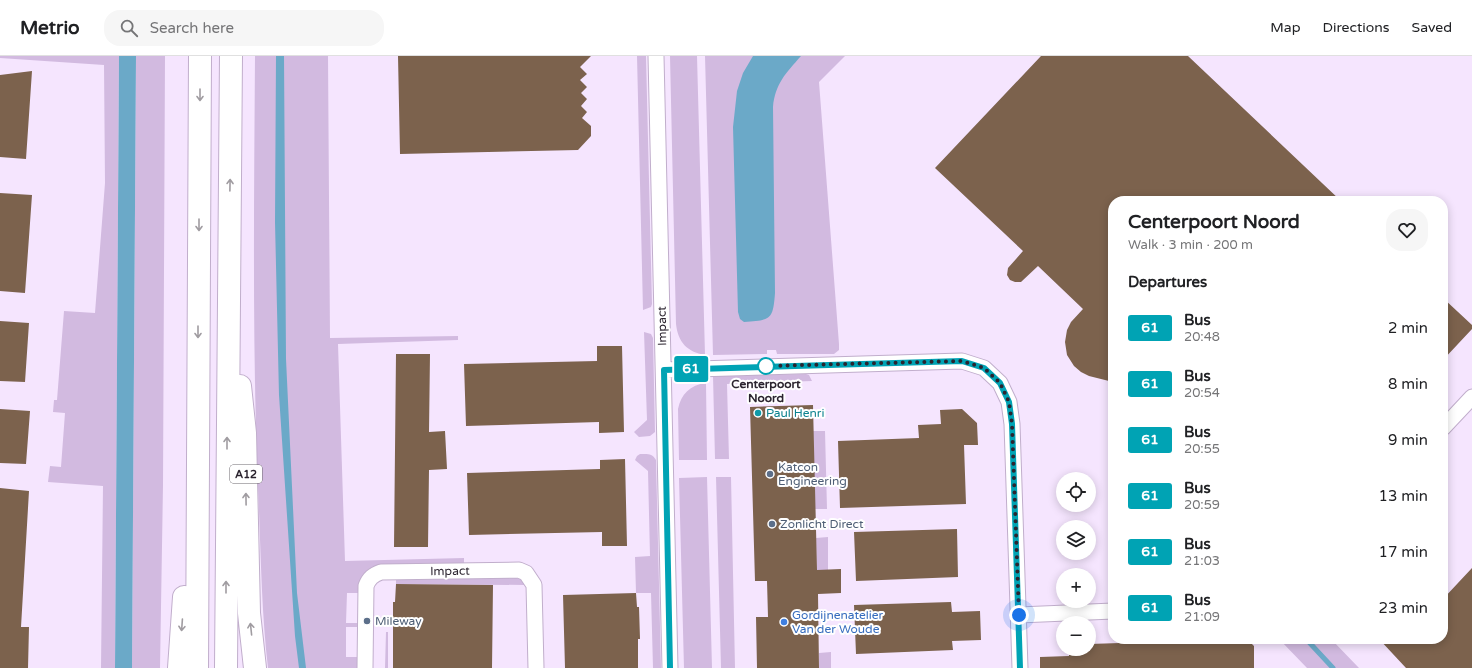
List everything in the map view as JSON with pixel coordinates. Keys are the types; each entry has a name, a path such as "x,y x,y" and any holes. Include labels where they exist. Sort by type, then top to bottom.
{"highway":[{"path":"197,668 200,56"},
{"name":"A12","path":"226,668 231,56"},
{"name":"A12","path":"229,280 245,433 249,613 254,668"},
{"path":"179,668 198,390"}],"street":[{"name":"Impact","path":"656,56 670,668"},
{"path":"664,370 962,361 984,368 1000,383 1009,402 1012,424 1020,668"},
{"path":"1448,423 1472,397"},
{"name":"Impact","path":"365,668 366,586 368,579 374,575 381,572 519,570 526,573 534,585 536,668"},
{"path":"1019,615 1108,611"}],"shaded area":[{"path":"0,56 119,56 115,668 101,668 103,486 48,482 50,466 61,467 65,413 53,412 54,400 57,400 64,311 95,313 105,183 104,65 0,58"},
{"path":"136,56 165,56 163,485 160,668 132,668"},
{"path":"255,56 328,56 330,338 458,336 458,340 338,344 345,561 464,558 464,564 382,566 359,593 347,593 346,623 359,623 359,627 346,627 346,657 358,657 358,668 268,668 262,590 255,398"},
{"path":"637,56 646,56 652,304 651,307 643,310"},
{"path":"670,56 697,56 705,355 688,349 684,345 679,336 676,324"},
{"path":"705,56 755,56 770,107 781,74 796,56 845,56 819,82 839,344 839,350 834,354 777,354 776,350 767,350 767,354 713,355"},
{"path":"644,332 651,334 653,338 655,432 650,436 639,437 634,432 647,420"},
{"path":"809,375 812,381 727,384 729,459 715,459 713,376"},
{"path":"706,383 707,460 679,460 679,404 687,391 695,386"},
{"path":"813,431 825,431 827,509 815,509"},
{"path":"640,454 651,455 656,460 661,668 653,668 651,593 636,593 635,557 650,556 648,471 635,460"},
{"path":"707,477 712,668 684,668 679,478"},
{"path":"716,477 731,477 735,668 721,668"},
{"path":"828,537 828,570 817,592 816,538"},
{"path":"520,579 526,585 396,584 396,580"},
{"path":"386,632 388,632 388,668 385,668"},
{"path":"1284,644 1336,644 1359,668 1307,668"},
{"path":"831,652 831,668 819,668 819,653"}],"water":[{"path":"119,56 136,56 132,668 115,668"},
{"path":"276,56 284,56 286,359 297,593 306,668 299,668 295,636 279,395 275,222"},
{"path":"753,56 801,56 782,79 776,92 773,107 775,293 773,309 769,317 765,319 744,322 740,319 738,312 733,127 737,91 743,73"}],"building":[{"path":"398,56 591,56 580,67 587,74 580,80 587,87 581,93 587,99 581,106 587,112 582,118 591,126 591,136 578,150 400,154"},
{"path":"1041,56 1188,56 1336,196 1108,196 1108,381 1089,376 1081,372 1074,366 1067,355 1065,342 1067,330 1071,322 1083,309 1038,266 1021,282 1010,280 1007,275 1008,268 1023,251 935,168"},
{"path":"32,71 26,159 0,157 0,75"},
{"path":"0,193 32,195 25,293 0,291"},
{"path":"1448,303 1472,325 1472,329 1448,355"},
{"path":"0,321 29,323 25,382 0,381"},
{"path":"597,346 622,346 624,432 599,433 599,422 466,426 464,364 597,361"},
{"path":"396,354 430,354 429,432 445,431 447,469 429,470 428,547 394,547"},
{"path":"813,405 817,570 841,569 841,593 818,594 819,668 757,668 756,617 768,617 767,581 755,581 750,407"},
{"path":"0,409 30,411 26,464 0,463"},
{"path":"962,409 977,423 978,445 964,445 966,504 840,508 838,441 919,438 918,425 941,424 940,410"},
{"path":"625,459 627,546 602,546 602,532 469,535 467,473 600,469 600,460"},
{"path":"0,488 29,491 21,627 29,627 28,668 0,668"},
{"path":"957,529 958,577 856,581 854,532"},
{"path":"1472,568 1472,668 1406,668 1384,644 1448,644 1448,594"},
{"path":"396,584 493,585 492,668 393,668 393,602 395,602"},
{"path":"636,593 637,607 639,607 640,639 638,639 638,668 565,668 563,595"},
{"path":"951,602 952,612 980,611 981,640 952,641 953,650 856,654 854,605"},
{"path":"1096,644 1252,644 1254,646 1254,668 1040,668 1040,657 1096,656"}],"waterway":[{"path":"1311,644 1333,668"}],"bus line":[{"name":"61","path":"670,668 664,370 962,361 984,368 1000,383 1009,402 1012,424 1020,668"}],"place":[{"name":"Centerpoort Noord","path":"766,366"},
{"name":"Paul Henri","path":"758,413"},
{"name":"Katcon Engineering","path":"770,474"},
{"name":"Zonlicht Direct","path":"772,524"},
{"name":"Mileway","path":"367,621"},
{"name":"Gordijnenatelier Van der Woude","path":"784,622"}],"route":[{"path":"766,366 962,361 984,368 1000,383 1009,402 1012,424 1019,615"}]}
